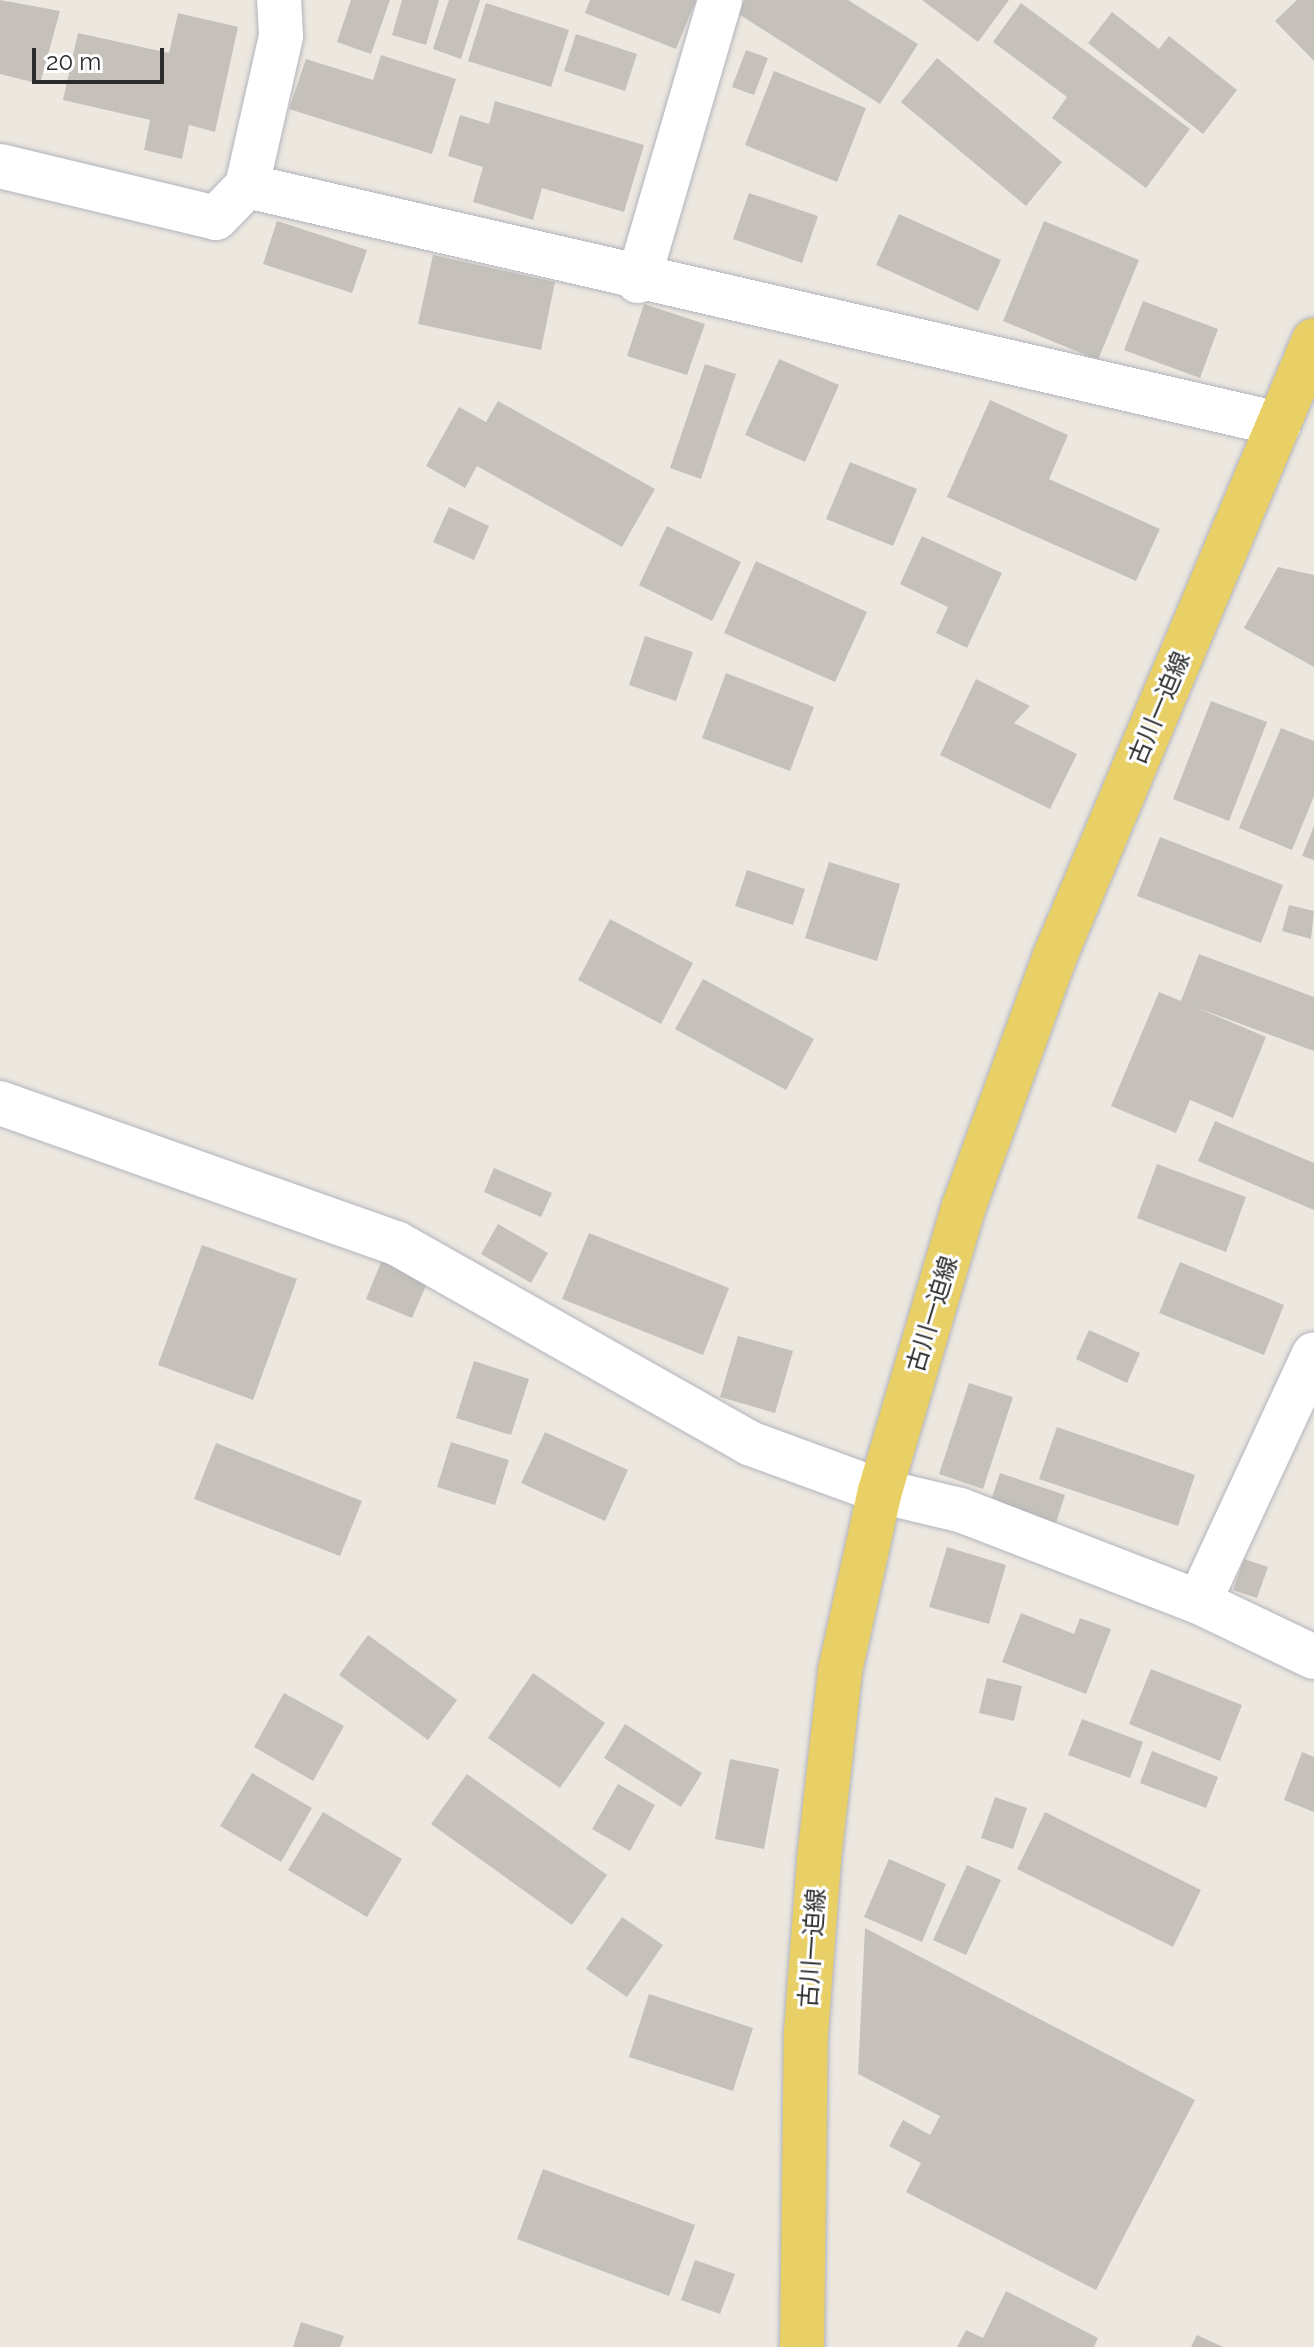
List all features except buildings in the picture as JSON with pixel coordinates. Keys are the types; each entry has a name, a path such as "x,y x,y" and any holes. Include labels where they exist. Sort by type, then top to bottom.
{"main road":[{"name":"古川一迫線","path":"802,2347 806,2033 819,1859 840,1671 880,1491 964,1206 1055,956 1314,340"}],"street":[{"path":"0,166 216,218 247,186 281,36 279,0"},
{"path":"638,281 720,0"},
{"path":"247,186 638,281 1279,424"},
{"path":"0,1103 396,1243 749,1443 880,1491 960,1510 1199,1602 1314,1657"},
{"path":"1199,1602 1314,1354"}]}
